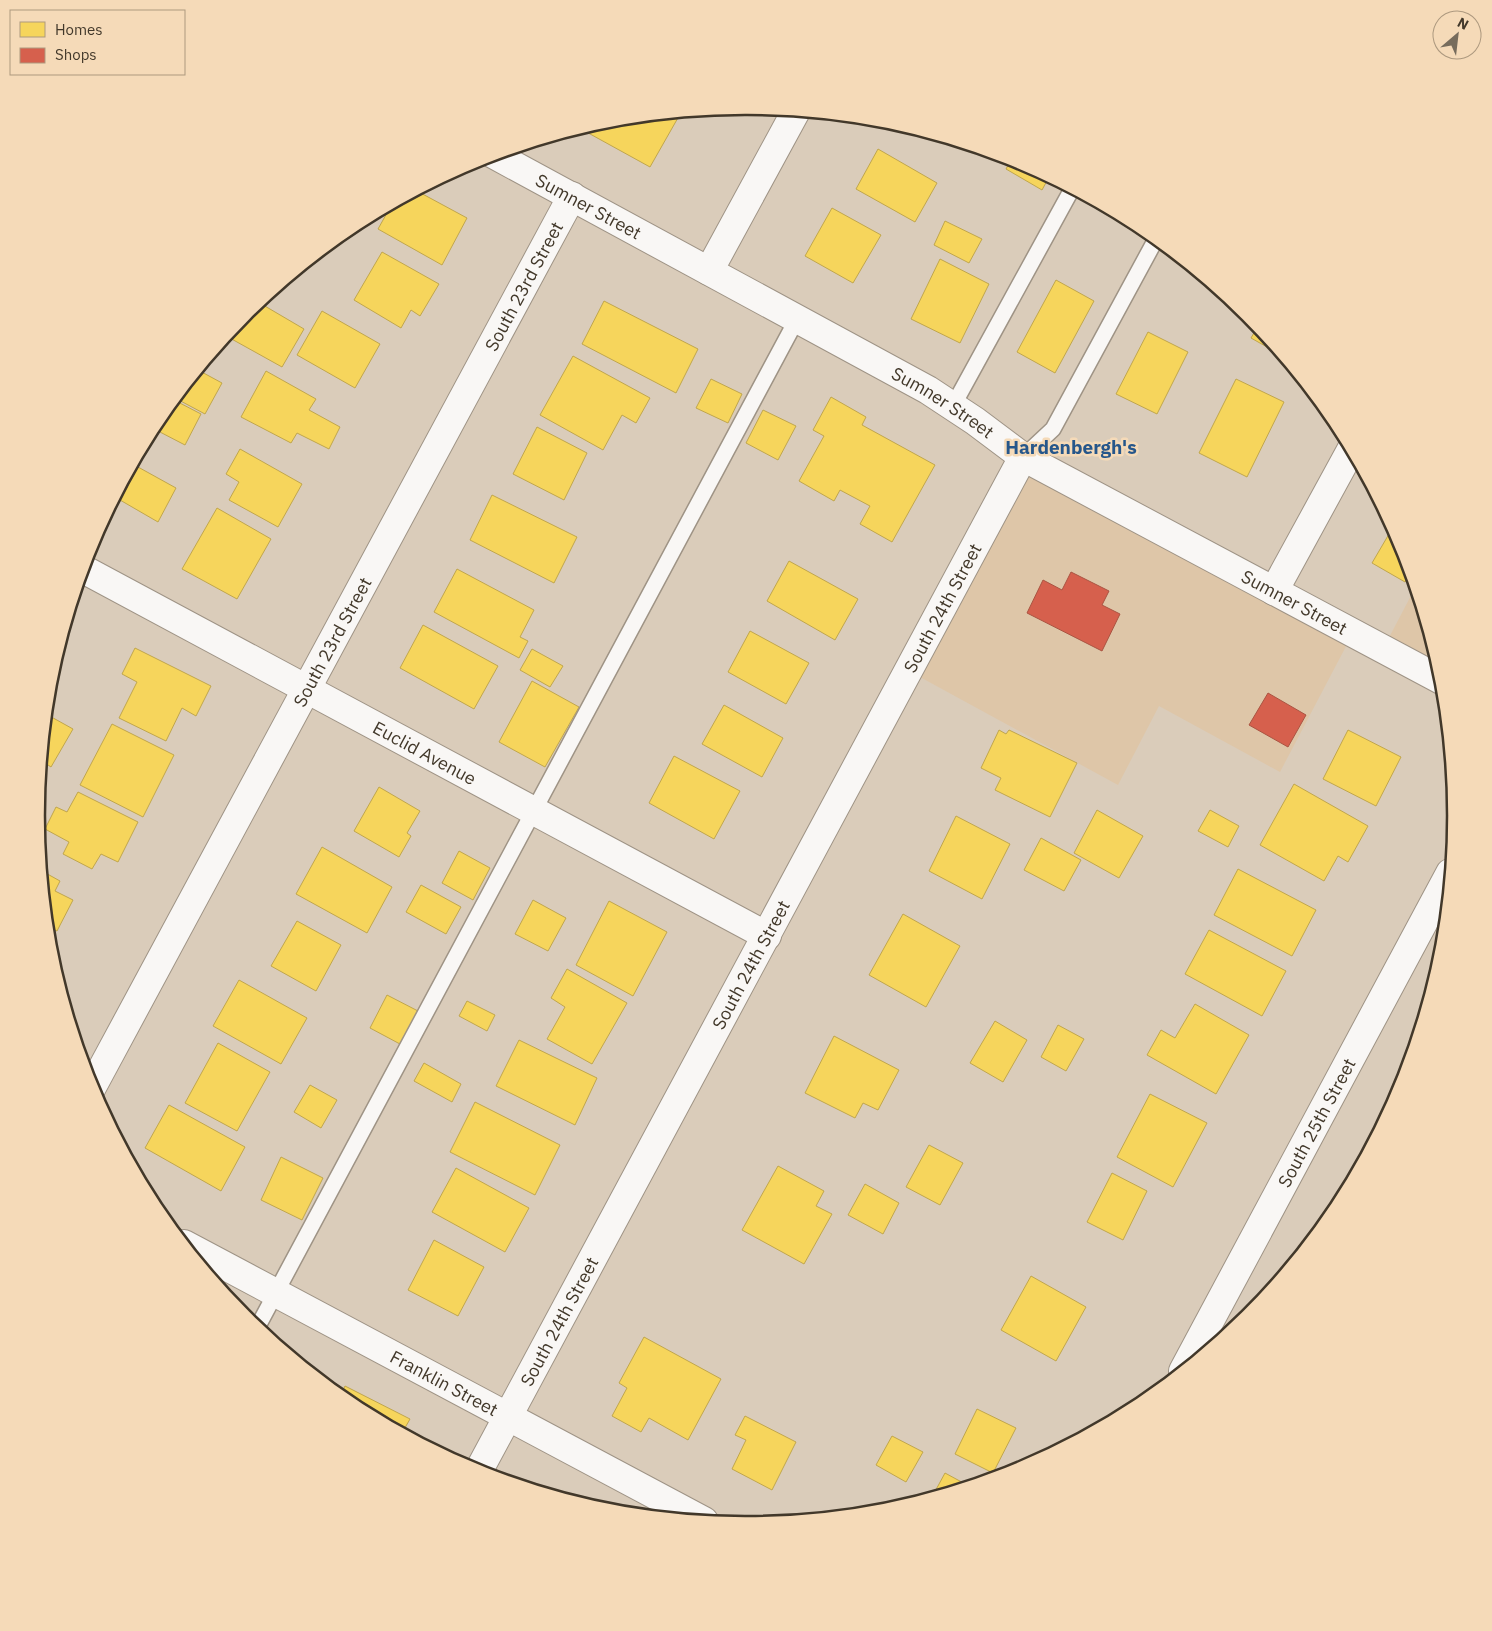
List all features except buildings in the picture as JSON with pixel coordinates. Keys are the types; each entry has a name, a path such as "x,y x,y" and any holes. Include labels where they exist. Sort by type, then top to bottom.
{"street":[{"path":"709,271 793,116"},
{"name":"Sumner Street","path":"502,159 928,390 976,421 1023,457 1433,676"},
{"name":"South 23rd Street","path":"96,1079 572,196"},
{"path":"1274,591 1348,456"},
{"name":"South 24th Street","path":"482,1465 1023,457"},
{"name":"Euclid Avenue","path":"89,572 767,936"},
{"name":"South 25th Street","path":"1190,1358 1443,886"},
{"name":"Franklin Street","path":"197,1251 691,1514"}],"lane":[{"path":"953,406 1069,194"},
{"path":"1023,457 1052,429 1153,245"},
{"path":"261,1321 797,319"}],"shaded area":[{"path":"1023,457 1353,633 1280,772 1159,706 1118,785 909,671"},
{"path":"1411,595 1432,672 1383,649"}],"district":[{"name":"Hardenbergh's","path":"1071,447"}]}
